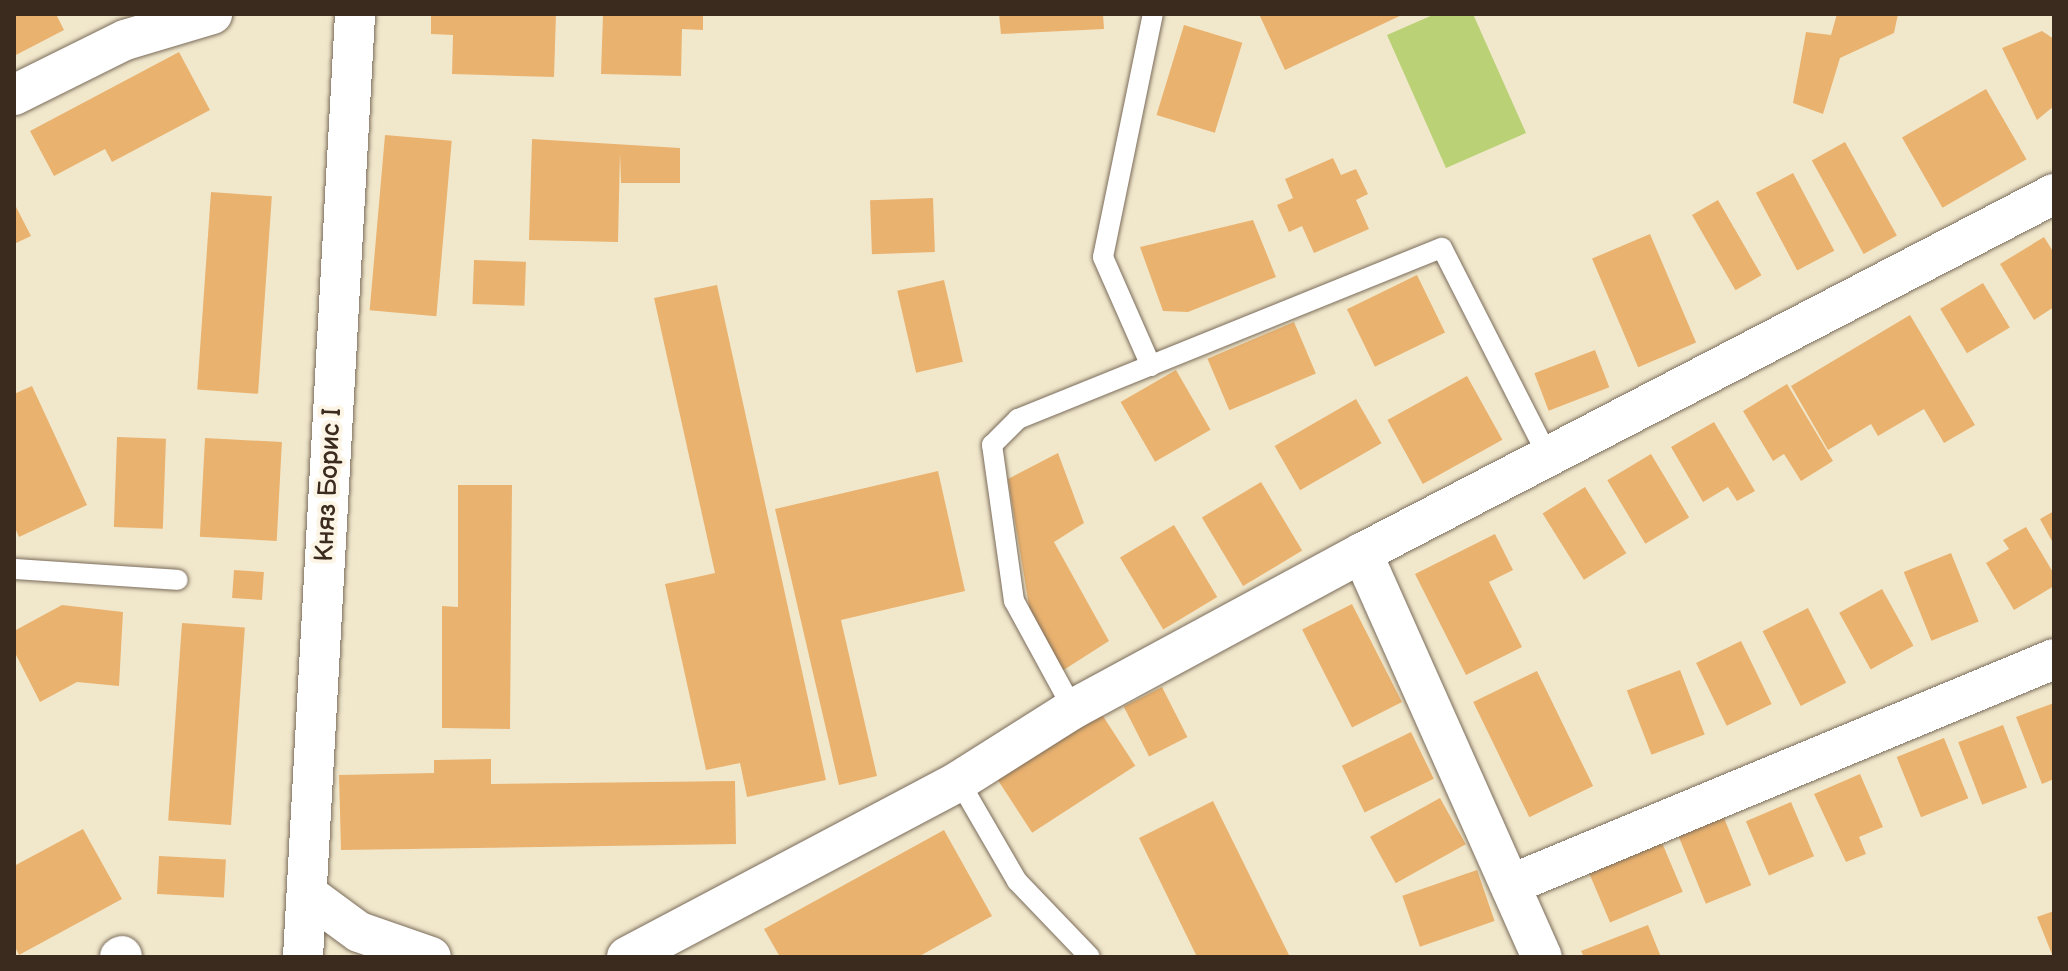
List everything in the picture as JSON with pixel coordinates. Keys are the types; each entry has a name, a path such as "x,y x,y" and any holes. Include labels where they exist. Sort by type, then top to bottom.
{"street":[{"path":"14,95 118,27 212,14"},
{"name":"Княз Борис I","path":"303,957 355,14"},
{"path":"627,957 959,781 1073,709 1362,553 2054,194"},
{"path":"1362,553 1542,957"},
{"path":"1512,884 2054,659"},
{"path":"307,894 359,932 431,957"}],"lane":[{"path":"1151,366 1103,257 1153,14"},
{"path":"1073,709 1014,601 992,445 1018,419 1442,248 1549,458"},
{"path":"14,569 178,580"},
{"path":"959,781 1017,881 1090,957"}],"green space":[{"path":"1435,14 1473,14 1526,133 1446,168 1387,35"}],"building":[{"path":"14,14 56,14 64,30 14,56"},
{"path":"431,14 556,14 554,77 452,74 453,35 431,34"},
{"path":"603,14 703,14 703,30 682,29 681,76 601,74"},
{"path":"999,14 1103,14 1104,29 1001,34"},
{"path":"1259,14 1404,14 1285,70"},
{"path":"1837,14 1898,14 1894,33 1840,58 1823,114 1793,103 1806,32 1831,35"},
{"path":"1184,25 1242,43 1215,133 1157,115"},
{"path":"2042,31 2054,39 2054,106 2037,120 2002,48"},
{"path":"179,52 210,110 112,162 105,149 54,176 30,131"},
{"path":"1986,89 2026,159 1942,208 1902,138"},
{"path":"385,135 452,141 436,316 370,310"},
{"path":"532,139 680,148 680,183 621,183 620,153 618,242 529,240"},
{"path":"1845,142 1897,236 1864,254 1812,160"},
{"path":"1333,158 1341,175 1356,169 1368,194 1356,200 1369,229 1314,253 1302,226 1289,232 1277,205 1293,198 1285,179"},
{"path":"1793,173 1834,251 1797,270 1756,193"},
{"path":"211,192 272,196 258,394 197,390"},
{"path":"933,198 935,252 872,254 870,200"},
{"path":"1718,200 1762,275 1736,290 1692,215"},
{"path":"14,203 31,236 14,244"},
{"path":"1253,220 1276,277 1188,312 1163,311 1140,247"},
{"path":"1650,234 1696,343 1638,367 1592,259"},
{"path":"2044,237 2054,253 2054,307 2034,320 2000,264"},
{"path":"474,260 526,262 524,306 472,304"},
{"path":"1417,275 1445,333 1375,367 1347,309"},
{"path":"944,280 963,362 916,373 897,291"},
{"path":"1983,283 2010,328 1967,353 1940,309"},
{"path":"717,285 826,780 747,797 740,763 706,770 665,584 715,573 654,298"},
{"path":"1910,315 1975,425 1944,443 1924,409 1878,436 1871,424 1828,450 1791,386"},
{"path":"1294,322 1316,374 1229,410 1207,359"},
{"path":"1595,350 1609,387 1549,411 1534,373"},
{"path":"1176,370 1210,430 1155,462 1121,402"},
{"path":"1467,376 1502,440 1423,484 1387,420"},
{"path":"1787,384 1833,461 1801,481 1784,454 1773,461 1743,411"},
{"path":"32,386 87,505 19,537 14,526 14,394"},
{"path":"1356,399 1382,443 1300,490 1275,446"},
{"path":"1714,422 1755,491 1737,501 1728,487 1703,502 1671,447"},
{"path":"117,437 166,439 163,529 114,527"},
{"path":"205,438 282,442 277,541 200,537"},
{"path":"1058,453 1084,523 1054,542 1109,641 1062,671 1031,618 1008,479"},
{"path":"1651,454 1689,517 1645,544 1607,480"},
{"path":"938,471 965,591 841,620 877,776 839,785 775,509"},
{"path":"1261,482 1302,551 1243,586 1202,518"},
{"path":"458,485 512,485 510,729 442,728 442,606 458,607"},
{"path":"1585,487 1626,553 1584,580 1543,513"},
{"path":"2054,511 2054,545 2040,519"},
{"path":"1174,525 1217,597 1163,629 1120,557"},
{"path":"2026,527 2054,574 2054,586 2014,610 1986,563 2009,549 2003,540"},
{"path":"1495,534 1513,570 1489,582 1522,647 1466,675 1415,574"},
{"path":"1951,553 1979,622 1931,641 1904,572"},
{"path":"234,570 264,572 262,600 232,598"},
{"path":"1882,589 1914,646 1871,670 1839,613"},
{"path":"1352,604 1402,702 1352,727 1302,629"},
{"path":"62,605 123,612 119,686 77,682 40,702 14,651 14,631"},
{"path":"1808,608 1846,683 1801,706 1763,631"},
{"path":"182,623 245,627 231,825 168,821"},
{"path":"1741,641 1772,704 1727,726 1696,663"},
{"path":"1680,670 1705,734 1652,755 1627,690"},
{"path":"1537,671 1593,786 1529,817 1473,702"},
{"path":"1162,687 1187,737 1149,756 1124,707"},
{"path":"2054,703 2054,779 2042,784 2016,717"},
{"path":"1101,713 1135,766 1032,833 998,780"},
{"path":"2003,725 2027,788 1982,805 1958,742"},
{"path":"1411,732 1434,779 1365,812 1342,766"},
{"path":"1944,738 1968,798 1921,817 1897,757"},
{"path":"491,759 491,784 735,781 736,844 341,850 339,775 434,773 434,760"},
{"path":"1860,774 1883,827 1859,837 1866,854 1846,862 1814,794"},
{"path":"1440,798 1466,844 1396,883 1370,837"},
{"path":"1213,801 1290,957 1197,957 1139,838"},
{"path":"1791,802 1814,856 1769,875 1746,821"},
{"path":"1722,813 1751,885 1706,904 1677,831"},
{"path":"83,829 122,899 19,955 14,945 14,866"},
{"path":"944,830 992,916 918,957 780,957 764,929"},
{"path":"1657,831 1683,892 1610,923 1584,862"},
{"path":"159,856 226,860 224,897 157,894"},
{"path":"1477,870 1495,921 1420,947 1402,896"},
{"path":"2054,911 2054,957 2053,957 2037,917"},
{"path":"1648,925 1661,957 1584,957 1581,951"}]}
